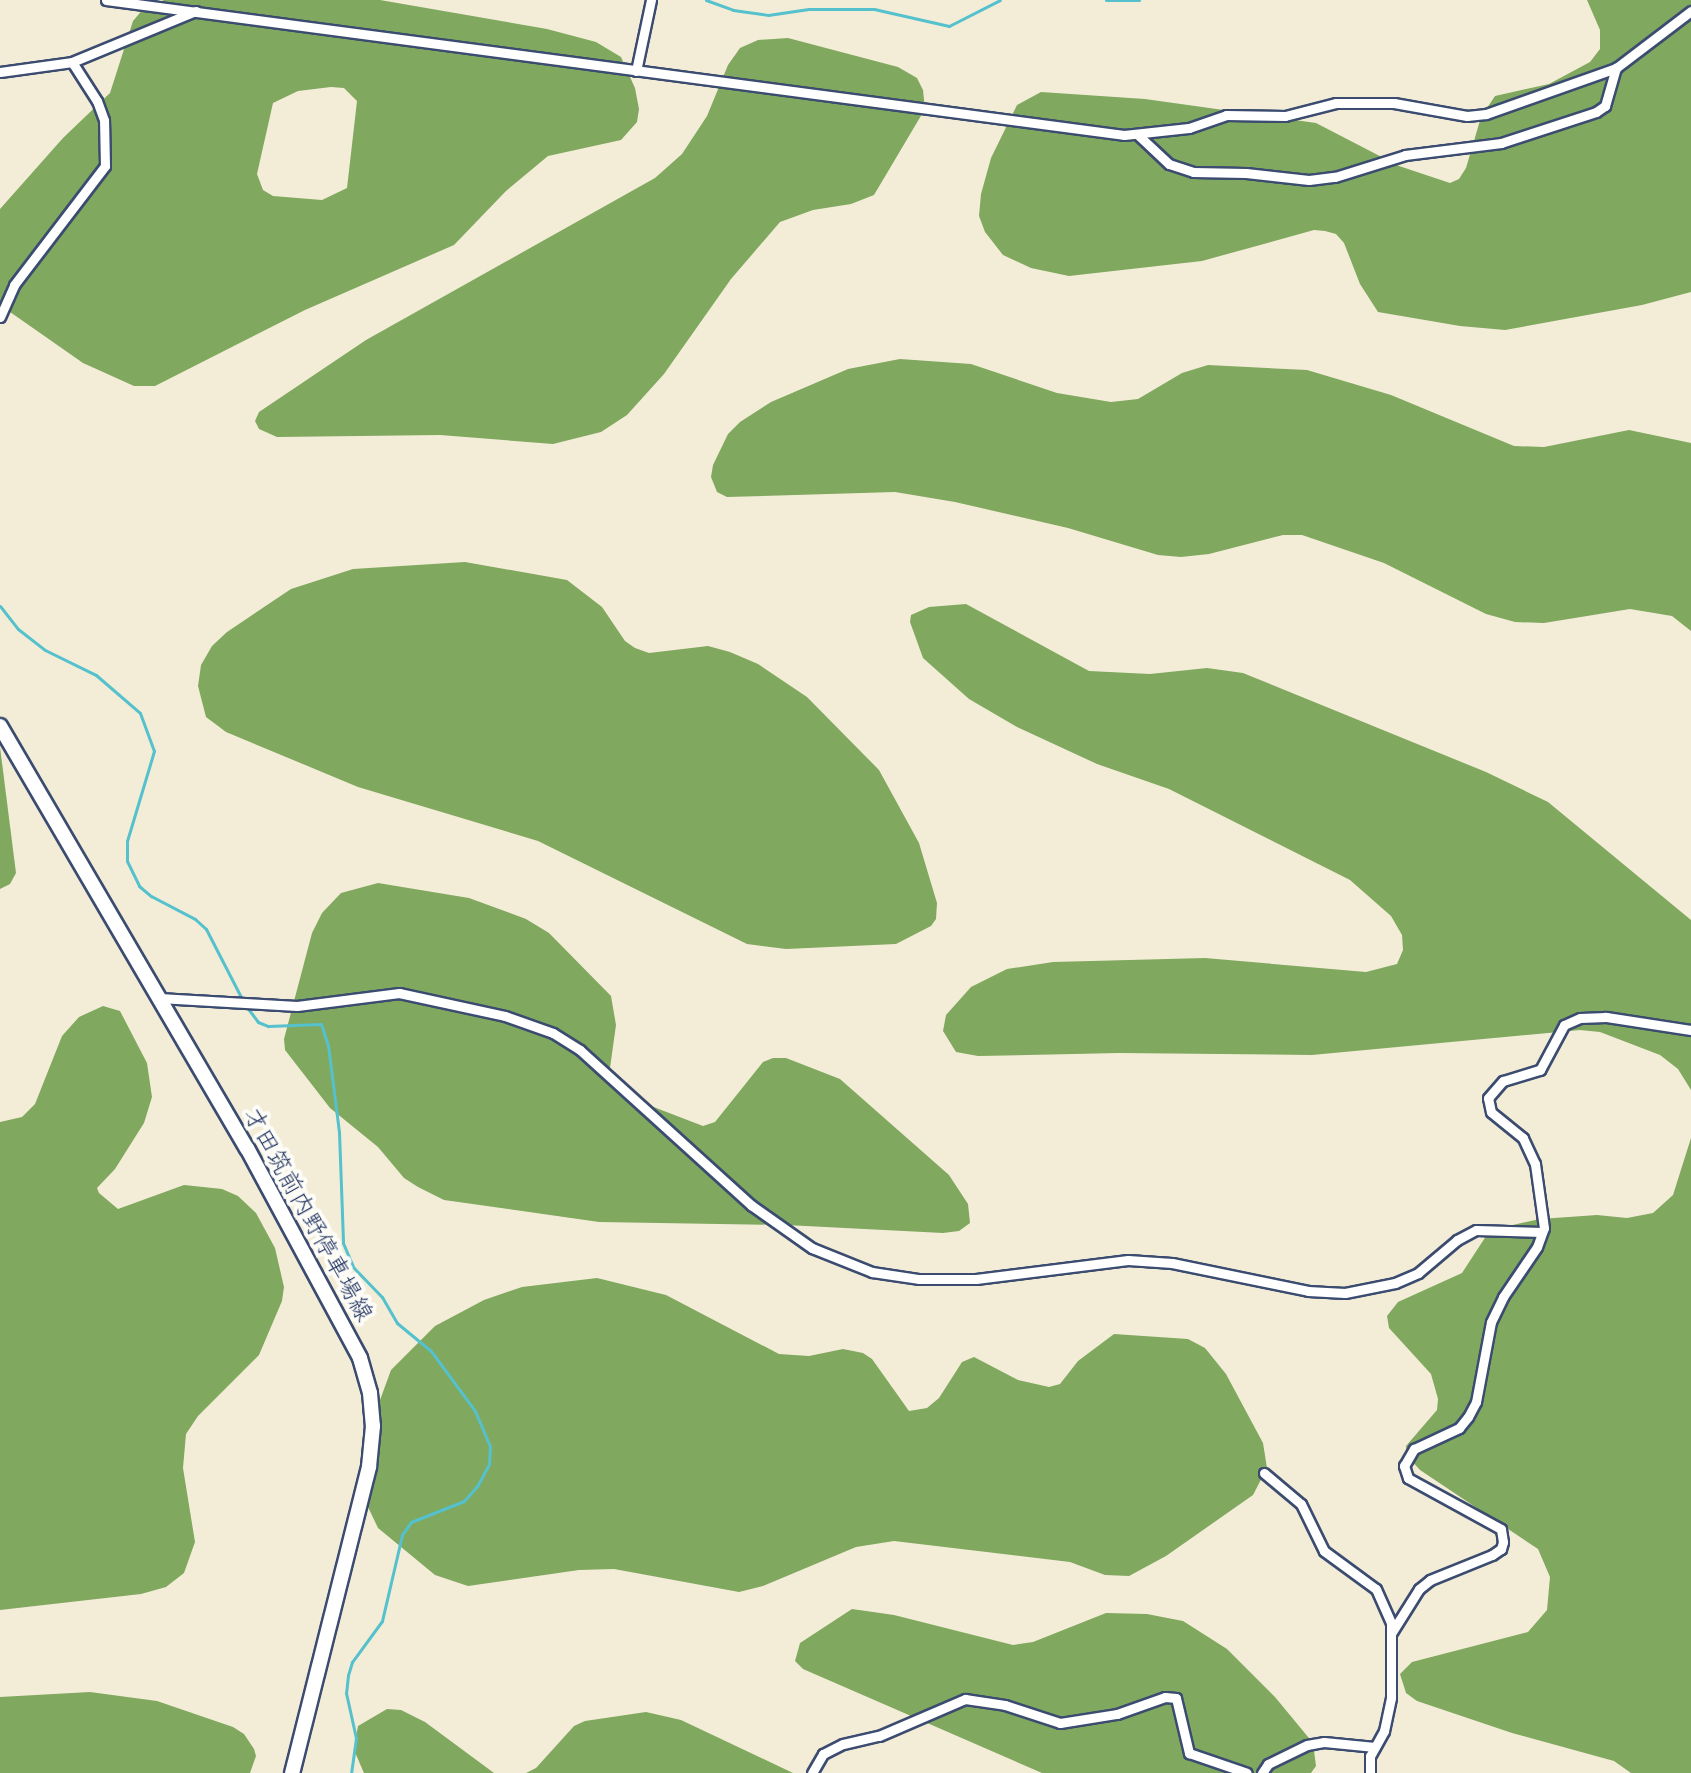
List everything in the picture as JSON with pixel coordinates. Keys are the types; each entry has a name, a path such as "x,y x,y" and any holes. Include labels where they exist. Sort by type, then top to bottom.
{"main road":[{"name":"才田筑前内野停車場線","path":"0,726 322,1284 360,1358 370,1393 373,1426 369,1467 292,1773"}],"street":[{"path":"106,0 1137,134 1189,128 1226,115 1285,116 1336,103 1394,103 1467,116 1486,114 1616,68 1691,11"},
{"path":"636,71 651,0"},
{"path":"0,72 72,62 196,11"},
{"path":"0,317 14,285 105,166 104,120 97,101 72,62"},
{"path":"1137,134 1169,164 1193,172 1246,173 1309,180 1335,177 1405,155 1501,143 1596,112 1605,106 1616,68"},
{"path":"159,998 297,1006 399,993 505,1016 553,1033 580,1050 751,1205 812,1248 872,1272 919,1279 976,1279 1128,1260 1172,1263 1308,1291 1345,1293 1395,1283 1418,1273 1457,1240 1476,1230 1542,1232"},
{"path":"1392,1632 1419,1589 1430,1580 1501,1549 1501,1529 1408,1478 1404,1466 1414,1449 1459,1428 1468,1417 1476,1402 1491,1322 1537,1247 1545,1221 1535,1164 1523,1138 1491,1112 1488,1098 1494,1087 1540,1070 1564,1025 1580,1018 1606,1017 1691,1030"},
{"path":"1264,1473 1301,1504 1324,1551 1376,1589 1392,1632 1391,1698 1384,1731 1370,1756 1370,1773"},
{"path":"812,1773 823,1754 843,1744 879,1736 965,1699 1005,1705 1043,1720 1060,1723 1117,1714 1165,1697 1176,1698 1182,1737 1189,1753 1247,1773"},
{"path":"1262,1773 1268,1764 1307,1745 1324,1742 1375,1747"}],"green space":[{"path":"164,0 380,0 547,29 596,42 621,57 635,88 639,109 637,122 621,140 548,156 506,191 454,245 305,310 155,386 134,386 83,363 0,305 0,209 63,138 110,93 133,21 144,8","holes":["344,88 357,101 347,188 322,200 273,196 263,190 257,174 273,103 298,91"]},
{"path":"1587,0 1691,0 1691,292 1642,305 1505,330 1460,326 1378,312 1360,284 1344,243 1336,234 1325,231 1314,230 1202,261 1069,276 1031,268 1003,255 985,232 979,216 981,194 991,158 1017,105 1041,92 1145,99 1316,123 1399,166 1450,183 1459,179 1466,168 1481,117 1495,96 1549,84 1590,62 1600,49 1600,30"},
{"path":"788,38 898,67 917,78 923,90 925,109 874,195 851,204 813,210 780,222 731,279 664,374 627,415 601,432 553,444 440,435 277,437 259,429 255,421 259,412 366,340 655,178 682,154 707,116 728,65 740,48 758,40"},
{"path":"900,359 971,364 1057,393 1111,402 1138,399 1182,373 1208,365 1307,370 1391,395 1514,446 1544,447 1629,430 1691,443 1691,631 1672,616 1630,609 1544,623 1515,622 1486,614 1384,563 1302,535 1283,535 1209,554 1181,557 1158,555 1068,528 955,502 895,492 727,497 717,492 711,477 713,465 728,434 740,422 771,402 848,369"},
{"path":"465,562 567,580 602,607 625,641 635,648 649,653 708,646 730,652 758,664 807,697 879,770 919,843 937,903 936,919 931,926 896,944 786,949 747,944 538,841 358,787 226,732 206,717 198,686 201,665 212,646 227,632 291,589 353,569"},
{"path":"966,604 1089,671 1150,674 1207,668 1243,673 1486,772 1548,802 1691,920 1691,1090 1678,1069 1660,1055 1600,1032 1580,1030 1312,1055 1119,1053 978,1056 956,1052 943,1031 946,1015 971,987 1007,969 1053,962 1205,958 1366,972 1397,964 1403,950 1402,935 1391,916 1350,880 1169,789 1097,764 1017,727 969,699 923,658 910,622 911,615 929,607"},
{"path":"0,747 16,873 10,884 0,889"},
{"path":"378,883 469,898 526,919 549,933 611,996 616,1025 610,1068 613,1081 638,1101 703,1126 715,1122 763,1062 773,1058 786,1058 840,1079 949,1175 968,1204 970,1223 959,1231 943,1233 786,1225 599,1222 444,1200 418,1187 404,1178 378,1147 330,1108 285,1050 284,1039 312,933 322,913 341,893"},
{"path":"103,1006 120,1011 147,1063 152,1097 144,1123 115,1169 97,1188 99,1193 118,1209 184,1185 222,1189 238,1196 256,1213 275,1248 284,1287 282,1301 259,1355 198,1416 186,1434 183,1468 195,1542 184,1573 166,1587 141,1594 0,1610 0,1122 22,1117 35,1104 62,1036 79,1017"},
{"path":"1691,1138 1691,1773 1631,1773 1614,1761 1512,1733 1417,1701 1406,1693 1400,1674 1412,1662 1528,1632 1547,1610 1550,1577 1538,1549 1420,1470 1407,1456 1406,1446 1437,1410 1438,1399 1431,1374 1389,1328 1387,1316 1398,1302 1462,1273 1490,1230 1540,1219 1597,1215 1627,1218 1653,1213 1673,1195"},
{"path":"597,1278 666,1295 779,1354 809,1356 843,1349 863,1353 872,1359 909,1411 927,1408 939,1398 962,1362 974,1357 1018,1380 1049,1387 1060,1384 1078,1361 1114,1334 1188,1339 1205,1348 1226,1374 1263,1443 1267,1468 1253,1495 1166,1556 1129,1576 1105,1575 1070,1562 894,1541 856,1547 763,1586 739,1592 614,1569 579,1570 468,1586 435,1575 378,1528 368,1507 376,1411 391,1370 435,1326 484,1300 522,1287"},
{"path":"852,1609 894,1615 1013,1645 1033,1642 1106,1613 1147,1614 1183,1621 1227,1649 1275,1697 1313,1743 1316,1766 1311,1773 1042,1773 803,1669 795,1661 800,1643"},
{"path":"90,1692 157,1701 233,1727 244,1734 254,1749 256,1756 250,1773 0,1773 0,1697"},
{"path":"387,1709 401,1710 425,1722 494,1773 364,1773 354,1750 358,1726"},
{"path":"646,1712 681,1720 793,1773 526,1773 536,1768 574,1726 585,1721"}],"waterway":[{"path":"706,0 733,10 768,15 809,9 874,9 949,26 1000,0"},
{"path":"1106,0 1139,0"},
{"path":"0,606 18,629 45,650 96,675 140,713 154,751 127,841 127,861 139,886 151,896 195,919 206,929 242,999"},
{"path":"246,1006 258,1022 268,1026 321,1024 328,1045 339,1132 343,1243 353,1267 382,1297 397,1323 431,1351 475,1411 490,1446 489,1464 478,1485 464,1501 411,1522 402,1535 382,1621 352,1662 348,1675 346,1693 356,1738 351,1773"}]}
